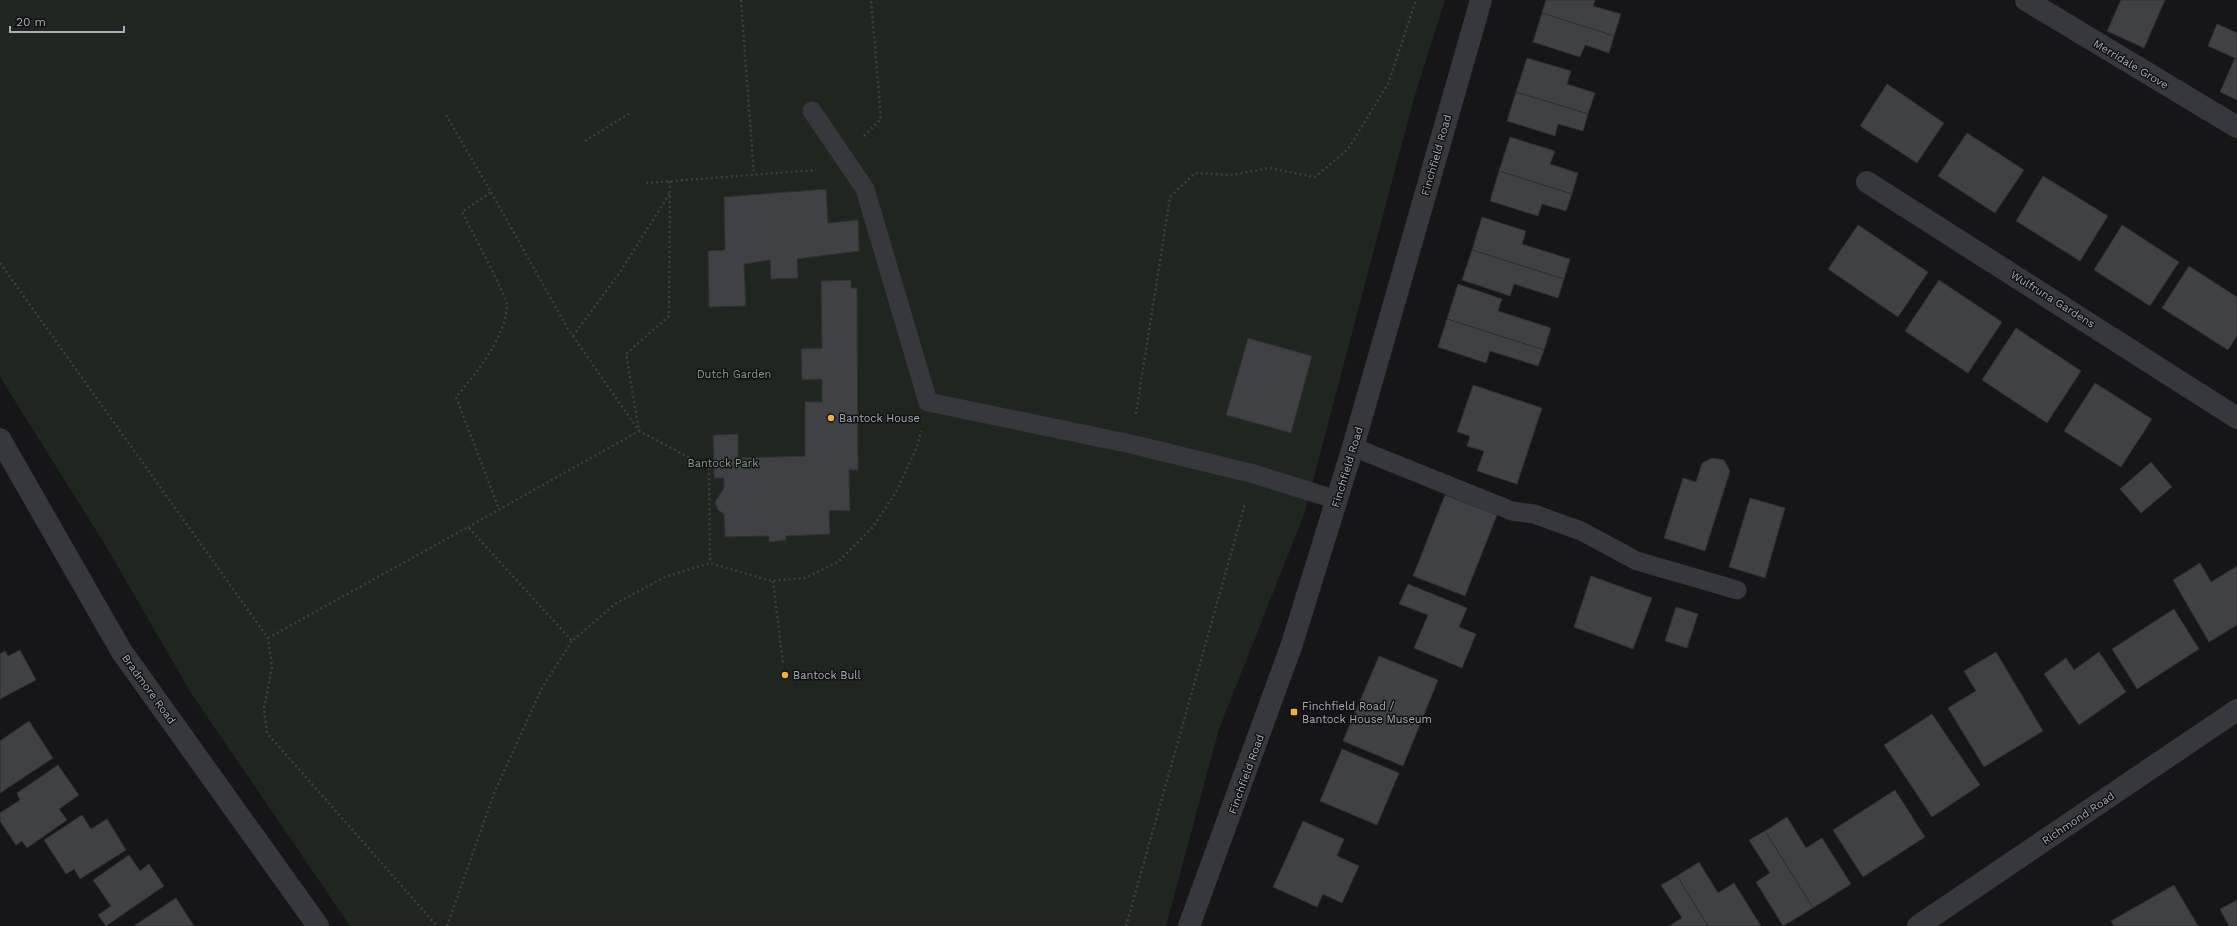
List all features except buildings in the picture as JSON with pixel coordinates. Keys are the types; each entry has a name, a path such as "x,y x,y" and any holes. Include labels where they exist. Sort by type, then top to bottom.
{"street":[{"name":"Finchfield Road","path":"1189,926 1246,776 1292,644 1353,447 1481,0"},
{"name":"Merridale Grove","path":"2026,0 2237,127"},
{"name":"Wulfruna Gardens","path":"1867,182 2237,418"},
{"name":"Bradmore Road","path":"0,439 122,652 318,926"},
{"name":"Richmond Road","path":"1918,926 2237,710"}],"lane":[{"path":"812,111 865,189 928,402 1131,444 1254,474 1337,500"},
{"path":"1353,447 1512,511 1534,514 1581,531 1637,561 1737,590"}],"path":[{"path":"741,0 754,175"},
{"path":"646,183 830,168 881,119 871,0"},
{"path":"1131,444 1170,197 1195,173 1232,175 1269,168 1315,177 1348,149 1388,84 1416,0"},
{"path":"585,141 630,113"},
{"path":"446,115 573,336 639,431 709,468 710,563"},
{"path":"639,431 626,354 669,316 670,181"},
{"path":"491,192 462,212 507,304 506,311 503,325 487,356 477,373 456,397 499,509"},
{"path":"573,336 620,272 670,193"},
{"path":"0,263 268,638 272,667 264,708 267,734 437,926"},
{"path":"447,926 495,791 542,688 572,641 615,604 665,577 710,563 742,574 773,581 805,578 838,562 873,527 896,492 917,447 928,402"},
{"path":"268,638 639,431"},
{"path":"1126,926 1254,474"},
{"path":"468,527 572,641"},
{"path":"773,581 783,663"}],"green space":[{"name":"Bantock Park","path":"0,0 1445,0 1414,98 1304,515 1219,729 1166,926 350,926 191,693 107,548 0,377"}],"place":[{"name":"Bantock House","path":"831,418"},
{"name":"Bantock Bull","path":"785,675"},
{"name":"Finchfield Road / Bantock House Museum","path":"1294,712"}],"park label":[{"name":"Dutch Garden","path":"734,374"}]}
